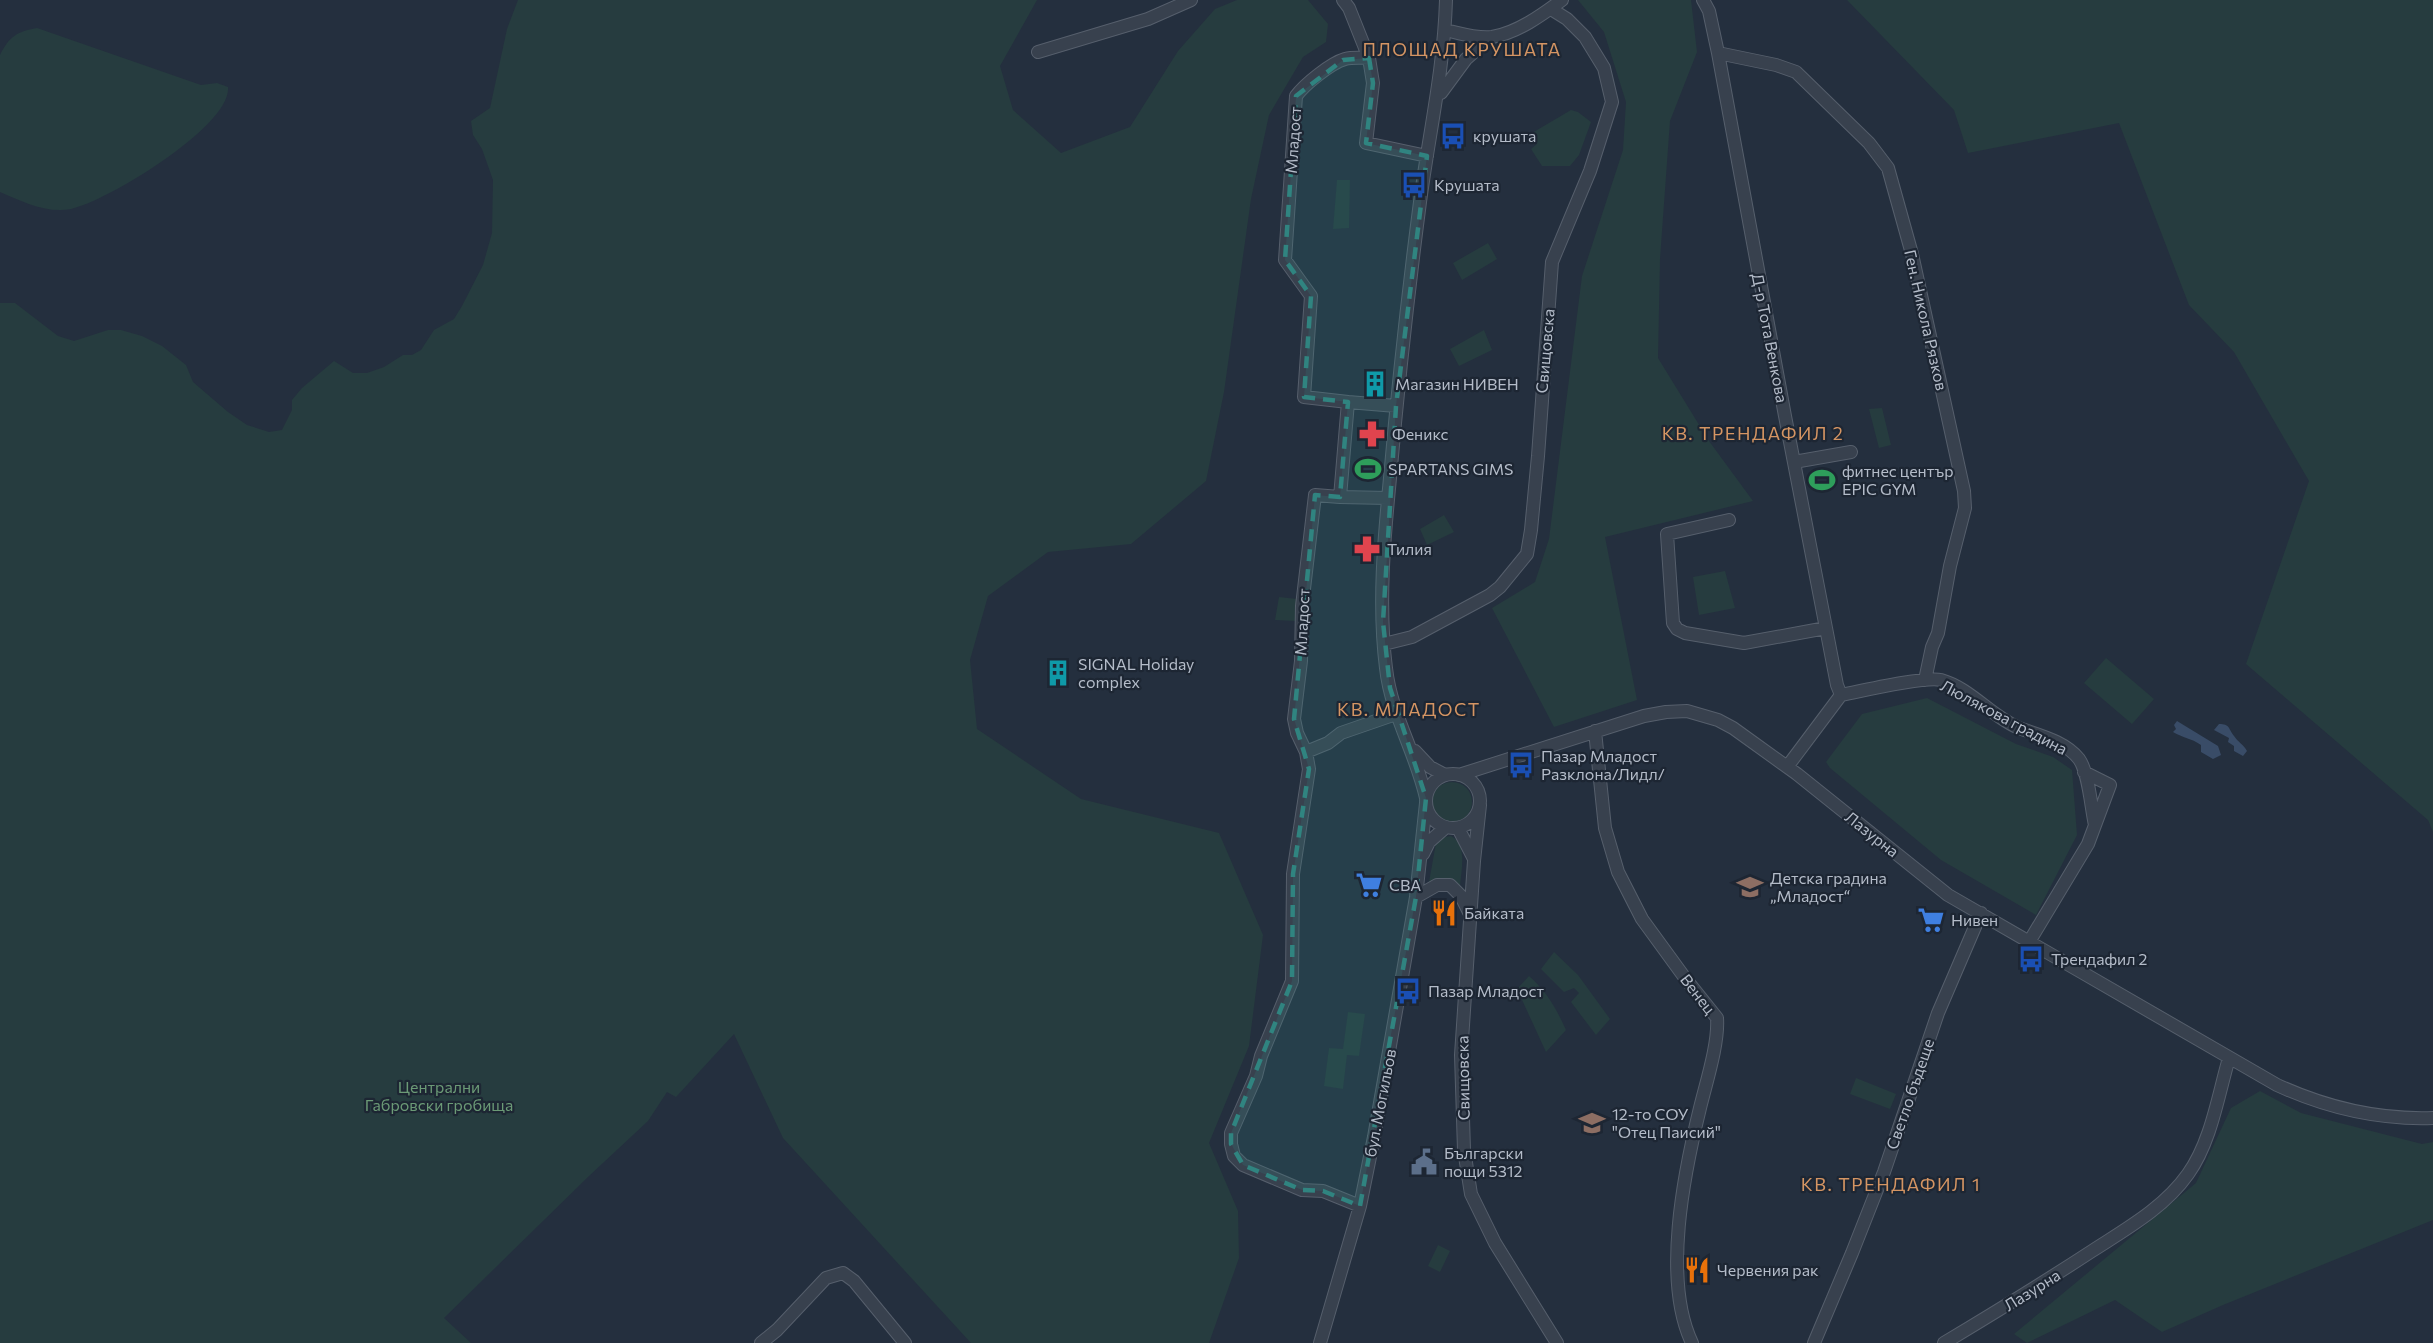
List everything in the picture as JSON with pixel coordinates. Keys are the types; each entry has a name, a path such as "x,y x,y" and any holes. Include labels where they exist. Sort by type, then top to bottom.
{"street":[{"path":"1038,52 1148,19 1191,0"},
{"path":"1343,0 1349,8 1369,58 1373,83 1366,143 1427,156"},
{"path":"1446,0 1438,96 1427,156 1396,406 1384,558 1384,644 1386,669 1396,714 1410,745 1432,818 1452,828 1471,822 1480,801 1483,780 1497,764"},
{"path":"1438,96 1458,68 1491,37 1510,31 1551,9 1562,0"},
{"name":"Д-р Тота Венкова","path":"1703,0 1709,11 1718,53 1794,462 1837,685 1841,695"},
{"name":"Свищовска","path":"1384,644 1412,637 1490,595 1500,587 1527,554 1538,456 1552,262 1590,171 1609,118 1612,102 1604,68 1585,37 1567,19 1551,9"},
{"path":"1445,30 1491,37"},
{"name":"Ген. Никола Рязков","path":"1718,53 1776,65 1796,72 1869,143 1881,157 1893,181 1912,254 1964,491 1965,508 1950,566 1938,633 1932,647 1925,680"},
{"name":"Младост","path":"1348,402 1304,397 1311,297 1285,261 1296,96 1307,84 1343,60 1353,57 1369,58"},
{"path":"1388,498 1340,496 1348,402 1396,406"},
{"path":"1794,462 1851,452"},
{"name":"Младост","path":"1340,496 1315,495 1302,606 1300,661 1293,719 1296,733 1306,752 1309,769 1293,874 1292,981 1261,1056 1256,1076 1231,1133 1231,1144 1234,1156 1243,1166 1302,1190 1323,1191 1360,1206"},
{"path":"1729,520 1667,534 1673,623 1677,629 1685,633 1744,643 1826,628"},
{"name":"Люлякова градина","path":"1841,695 1925,680 1942,681 1975,698 2011,724 2051,740 2079,759 2085,772 2110,785 2095,825"},
{"path":"1788,767 1841,695"},
{"name":"Лазурна","path":"1459,775 1644,716 1687,711 1718,720 1788,767 1948,895 2229,1058 2298,1095 2338,1109 2369,1115 2433,1118"},
{"path":"1306,752 1328,743 1341,733 1396,714"},
{"name":"Венец","path":"1595,731 1605,828 1618,872 1642,919 1717,1018 1710,1068 1686,1167 1679,1227 1677,1285 1681,1313 1692,1343"},
{"path":"1410,745 1430,767 1445,775 1459,775 1473,783 1480,801"},
{"path":"2029,942 2088,844 2095,825 2085,772"},
{"path":"1426,800 1431,785 1445,775"},
{"name":"бул. Могильов","path":"1320,1343 1360,1206 1383,1093 1416,897 1426,800"},
{"name":"Свищовска","path":"1480,801 1461,1055 1464,1150 1471,1194 1495,1243 1557,1343"},
{"name":"Свищовска","path":"1452,828 1468,844 1474,861"},
{"name":"бул. Могильов","path":"1421,858 1430,842 1452,828"},
{"path":"1416,897 1437,885 1450,885 1461,896 1471,918"},
{"name":"Светло бъдеще","path":"1814,1343 1884,1172 1938,1013 1981,914"},
{"name":"Лазурна","path":"1944,1343 2121,1232 2165,1199 2188,1173 2198,1154 2229,1058"},
{"path":"761,1343 777,1330 826,1278 843,1274 854,1281 905,1343"}],"highlighted area":[{"path":"1369,58 1373,83 1366,143 1427,156 1396,406 1383,622 1390,688 1426,798 1416,897 1360,1206 1323,1191 1302,1190 1243,1165 1231,1144 1231,1133 1292,981 1293,874 1309,769 1294,719 1315,495 1340,497 1348,402 1304,397 1311,296 1285,260 1296,96 1343,60"}],"green space":[{"name":"Централни Габровски гробища","path":"518,0 1037,0 1000,66 1013,110 1061,153 1130,127 1178,51 1215,9 1237,0 1308,0 1328,24 1326,42 1303,57 1269,115 1251,199 1224,392 1206,481 1131,544 1048,552 988,596 970,660 977,729 1081,799 1219,833 1263,935 1249,1046 1209,1143 1238,1211 1239,1258 1209,1343 971,1343 783,1138 734,1034 676,1097 667,1092 648,1121 444,1318 471,1343 0,1343 0,303 15,303 58,336 74,341 108,330 121,330 142,336 162,346 186,365 193,382 228,412 247,425 269,432 282,430 292,410 292,400 302,388 334,361 353,373 367,373 384,367 403,355 412,355 421,350 434,330 454,319 462,306 483,265 492,233 493,180 482,149 473,135 471,121 490,108 507,29"},
{"path":"1578,0 1691,0 1697,52 1670,121 1660,259 1658,358 1709,441 1753,501 1605,537 1637,700 1554,727 1492,608 1535,582 1549,539 1582,276 1623,150 1626,102 1604,32"},
{"path":"1847,0 2433,0 2433,832 2428,820 2246,664 2309,481 2234,352 2189,305 2119,123 1968,153 1954,110"},
{"path":"37,28 201,85 217,83 228,87 224,103 210,122 189,141 137,178 71,209 53,210 34,206 0,192 0,55 14,36"},
{"path":"1571,110 1578,112 1591,122 1579,155 1570,166 1542,166 1531,149 1537,144 1532,133"},
{"path":"1337,180 1350,180 1349,228 1333,229"},
{"path":"1488,243 1497,259 1462,280 1453,263"},
{"path":"1484,330 1492,350 1459,366 1450,349"},
{"path":"1882,408 1891,445 1879,448 1869,409"},
{"path":"1444,515 1454,532 1427,545 1420,529"},
{"path":"1725,571 1735,608 1699,615 1693,577"},
{"path":"1279,597 1297,599 1295,621 1275,620"},
{"path":"2106,658 2154,699 2132,724 2084,683"},
{"path":"1927,698 2016,744 2053,757 2072,770 2077,835 2036,915 1941,860 1830,768 1826,762 1862,714"},
{"path":"1452,782 1460,783 1466,788 1471,794 1471,810 1466,816 1460,821 1452,822 1444,821 1438,816 1433,810 1432,802 1433,794 1438,788 1444,783"},
{"path":"1451,836 1460,845 1462,852 1460,887 1445,880 1429,882 1436,843"},
{"path":"1554,952 1578,975 1610,1019 1596,1035 1571,1002 1579,993 1574,988 1564,992 1541,969"},
{"path":"1529,976 1550,1001 1566,1030 1546,1052 1517,989"},
{"path":"1348,1012 1365,1014 1359,1056 1347,1055 1343,1089 1324,1086 1329,1048 1343,1049"},
{"path":"1856,1078 1896,1094 1890,1109 1850,1094"},
{"path":"2260,1091 2301,1113 2422,1144 2433,1142 2433,1220 2162,1332 2115,1300 2027,1343 2014,1334 2196,1183 2231,1108"},
{"path":"1438,1245 1450,1251 1440,1272 1428,1266"}],"water":[{"path":"2177,721 2218,746 2221,755 2213,759 2201,752 2201,745 2173,732"},
{"path":"2219,724 2227,726 2247,751 2243,756 2234,751 2234,746 2228,742 2229,738 2214,730"}],"place":[{"name":"крушата","path":"1453,136"},
{"name":"Крушата","path":"1414,185"},
{"name":"Магазин НИВЕН","path":"1375,384"},
{"name":"Феникс","path":"1372,434"},
{"name":"SPARTANS GIMS","path":"1368,469"},
{"name":"фитнес център EPIC GYM","path":"1822,480"},
{"name":"Тилия","path":"1367,549"},
{"name":"SIGNAL Holiday complex","path":"1058,673"},
{"name":"Пазар Младост Разклона/Лидл/","path":"1521,765"},
{"name":"CBA","path":"1369,885"},
{"name":"Детска градина „Младост“","path":"1750,887"},
{"name":"Байката","path":"1444,913"},
{"name":"Нивен","path":"1931,920"},
{"name":"Трендафил 2","path":"2031,959"},
{"name":"Пазар Младост","path":"1408,991"},
{"name":"12-то СОУ \"Отец Паисий\"","path":"1592,1123"},
{"name":"Български пощи 5312","path":"1424,1162"},
{"name":"Червения рак","path":"1697,1270"}],"district":[{"name":"ПЛОЩАД КРУШАТА","path":"1462,50"},
{"name":"КВ. ТРЕНДАФИЛ 2","path":"1753,434"},
{"name":"КВ. МЛАДОСТ","path":"1409,710"},
{"name":"КВ. ТРЕНДАФИЛ 1","path":"1891,1185"}]}
